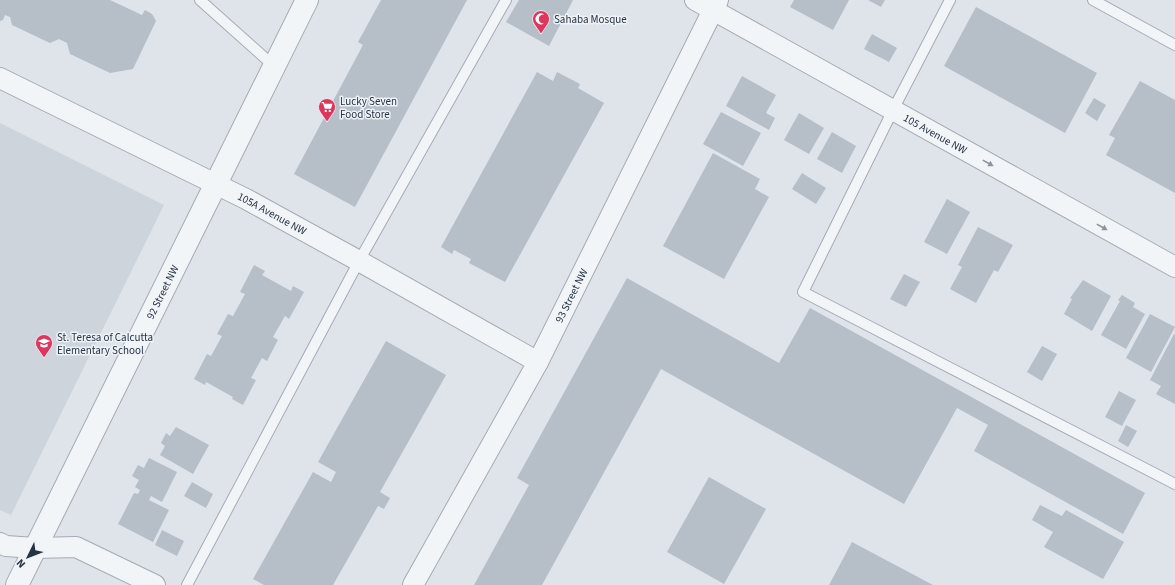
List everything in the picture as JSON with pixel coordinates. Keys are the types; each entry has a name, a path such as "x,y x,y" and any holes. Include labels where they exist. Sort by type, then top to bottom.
{"street":[{"name":"92 Street NW","path":"17,585 307,0"},
{"name":"105 Avenue NW","path":"695,0 716,5 893,110 1175,267"},
{"name":"93 Street NW","path":"413,585 538,362 716,5"},
{"name":"105A Avenue NW","path":"0,78 216,184 359,261 538,362"},
{"path":"0,543 6,546 35,548 76,547 155,585"}],"lane":[{"path":"200,0 275,67"},
{"path":"187,585 359,261 506,0"},
{"path":"950,0 893,110 803,292 1175,484"},
{"path":"1093,0 1175,45"}],"shaded area":[{"name":"St. Teresa of Calcutta Elementary School","path":"0,123 164,205 11,515 0,510"}],"building":[{"path":"0,0 110,0 142,15 145,10 152,14 156,21 133,69 110,73 70,54 67,43 59,39 50,43 12,25 10,17 5,15 3,20 0,21"},
{"path":"381,0 467,0 355,207 294,174 363,45 358,42"},
{"name":"Sahaba Mosque","path":"519,0 573,0 549,46 506,22"},
{"path":"794,0 849,0 833,30 790,7"},
{"path":"868,0 885,0 881,7"},
{"path":"976,7 1097,73 1065,133 944,66"},
{"path":"872,34 897,48 889,62 864,49"},
{"path":"537,72 553,81 557,72 580,84 578,88 604,103 505,282 469,263 471,259 454,250 452,254 441,247"},
{"path":"742,76 776,95 766,113 775,118 769,130 726,106"},
{"path":"1140,81 1175,100 1175,193 1106,155 1115,138 1109,135"},
{"path":"1094,98 1106,105 1097,121 1085,113"},
{"path":"721,112 761,133 743,166 703,144"},
{"path":"799,113 824,128 809,154 784,140"},
{"path":"832,132 856,146 842,173 817,159"},
{"path":"713,153 760,179 755,189 769,197 724,279 663,246"},
{"path":"802,173 826,188 816,204 792,189"},
{"path":"947,199 970,212 947,254 924,242"},
{"path":"978,227 1013,245 998,272 994,270 976,303 950,289 962,267 958,265"},
{"path":"254,265 265,271 262,275 291,291 293,286 304,292 289,319 285,316 273,337 278,340 267,361 262,358 251,378 256,380 243,405 232,399 233,397 206,382 205,385 194,379 207,354 211,356 222,336 217,334 228,314 233,316 245,294 240,292"},
{"path":"904,274 920,282 906,307 890,299"},
{"path":"627,278 779,363 810,308 1145,493 1123,534 974,451 988,425 957,408 904,504 661,369 542,585 474,585 529,485 517,478"},
{"path":"1083,280 1111,296 1092,331 1064,314 1072,299 1070,298"},
{"path":"1122,295 1135,303 1133,307 1145,314 1126,349 1101,335 1120,301 1118,300"},
{"path":"1150,314 1175,327 1151,372 1126,358"},
{"path":"1174,334 1175,404 1156,394 1161,386 1150,380"},
{"path":"386,341 446,375 380,492 390,498 384,509 378,506 333,585 264,585 253,579 313,472 331,482 336,472 318,462"},
{"path":"1042,346 1057,354 1042,381 1027,372"},
{"path":"1119,391 1136,400 1122,426 1105,417"},
{"path":"1126,425 1137,431 1128,447 1118,441"},
{"path":"176,427 209,445 193,474 160,455 165,446 161,443 166,433 170,436"},
{"path":"149,458 177,472 162,502 151,496 149,500 169,510 153,542 118,524 134,493 138,494 140,490 135,487 139,480 132,476 138,465 144,468"},
{"path":"709,477 766,509 724,584 667,552"},
{"path":"192,482 213,494 206,508 184,496"},
{"path":"1040,505 1062,516 1066,510 1124,542 1103,579 1044,547 1053,532 1032,520"},
{"path":"162,530 184,541 177,556 155,545"},
{"path":"852,542 933,585 829,585"}],"place":[{"name":"Sahaba Mosque","path":"541,34"},
{"name":"Lucky Seven Food Store","path":"327,122"},
{"name":"St. Teresa of Calcutta Elementary School","path":"44,358"}]}
